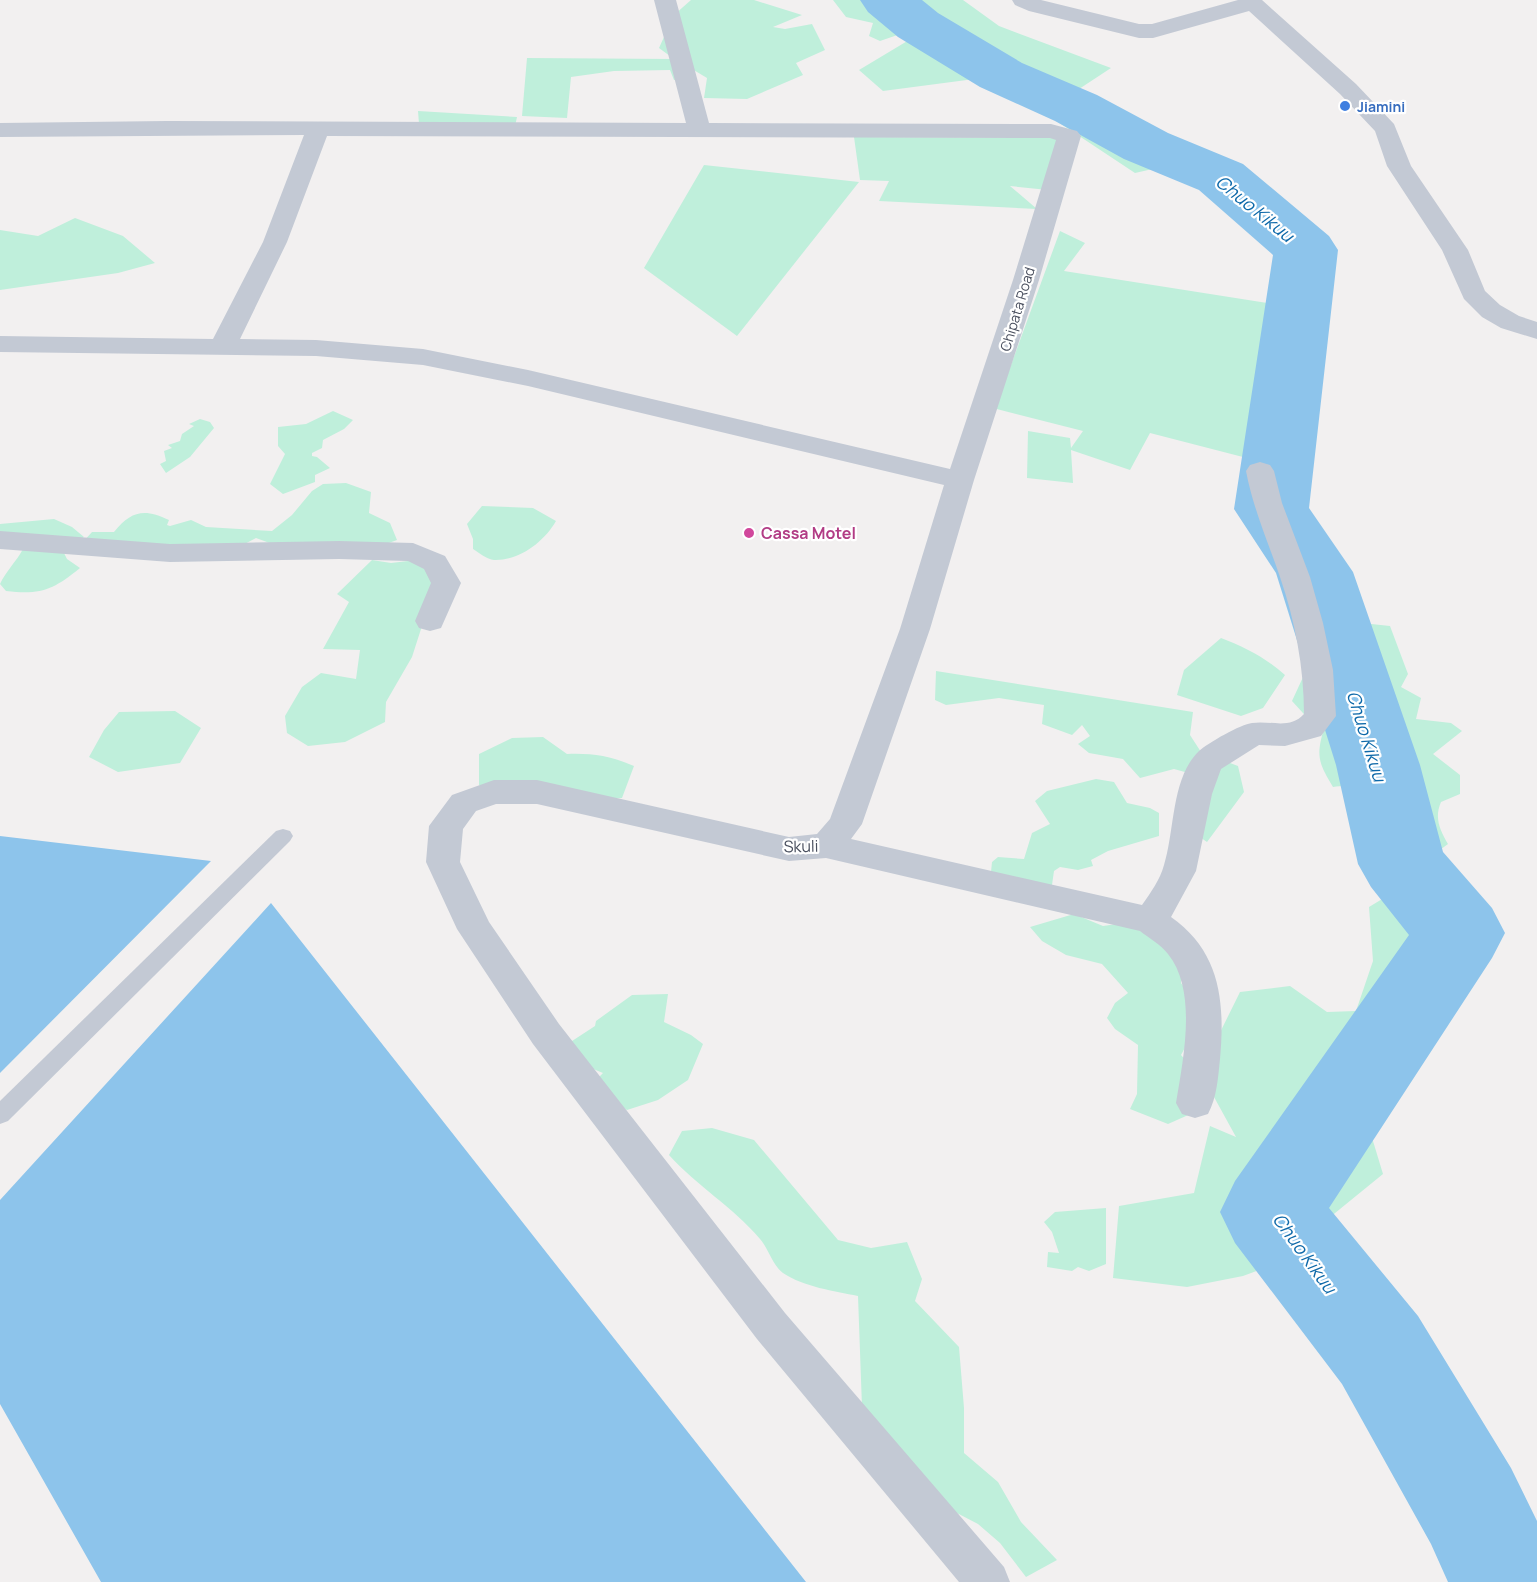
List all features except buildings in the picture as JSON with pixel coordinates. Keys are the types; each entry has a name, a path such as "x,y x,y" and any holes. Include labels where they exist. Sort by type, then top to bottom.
{"street":[{"path":"0,130 700,131 665,0"},
{"path":"1023,0 1037,6 1139,31 1153,32 1250,2 1348,89 1386,129 1399,166 1455,250 1473,294 1491,311 1510,322 1537,331"},
{"path":"222,348 275,242 318,129"},
{"name":"Chipata Road","path":"700,131 1051,131 1069,136 1001,359 960,480"},
{"path":"0,344 316,348 423,357 528,378 960,480"},
{"path":"1150,920 1167,896 1181,866 1200,774 1210,759 1242,744 1252,734 1285,735 1310,728 1320,716 1317,670 1300,593 1265,501 1260,471"},
{"name":"Skuli","path":"960,480 915,629 845,824 826,846 789,849 537,792 494,792 464,804 446,826 443,862 481,938 546,1034 771,1326 988,1582"},
{"path":"0,540 170,553 339,550 413,552 435,563 446,583 430,621"},
{"path":"826,846 1150,920 1182,946 1200,982 1205,1029 1195,1103"}],"lane":[{"path":"0,1115 283,836"}],"green space":[{"path":"691,0 754,0 802,15 773,27 785,29 812,24 825,50 796,63 803,75 747,99 704,98 707,78 687,66 693,79 674,80 670,70 614,71 571,77 567,118 522,116 527,58 674,59 659,48 674,15"},
{"path":"833,0 963,0 999,26 1111,68 1076,91 1190,147 1193,161 1246,182 1256,214 1157,168 1135,173 1055,120 1074,92 1048,85 1046,90 982,78 883,91 859,70 919,34 915,29 880,41 869,36 873,23 846,17"},
{"path":"418,111 517,117 514,131 419,124"},
{"path":"854,137 1059,138 1048,190 1010,186 1037,209 879,201 889,181 860,180"},
{"path":"704,165 859,182 737,336 644,268"},
{"path":"75,218 123,236 155,263 118,273 0,290 0,230 38,236"},
{"path":"1060,231 1085,243 1064,271 1299,308 1270,464 1150,433 1130,470 1071,450 1073,483 1027,478 1028,431 1070,438 1071,448 1083,431 985,406 1004,384"},
{"path":"333,411 353,420 344,429 323,440 322,448 312,453 312,456 317,457 330,468 315,475 315,482 283,494 270,484 285,454 278,446 278,427 306,424"},
{"path":"200,419 210,422 214,428 190,457 166,473 160,464 166,461 164,451 172,448 168,445 180,441 182,434 194,426 189,424"},
{"path":"346,483 371,492 369,513 390,523 397,540 375,548 275,545 256,538 239,547 81,544 92,532 114,532 132,516 145,513 169,520 167,525 170,526 191,520 206,527 272,531 292,515 312,491 323,484"},
{"path":"482,506 533,508 556,521 545,536 530,549 513,557 494,560 473,549 473,539 467,524"},
{"path":"54,519 72,527 84,537 62,549 67,559 80,568 46,589 29,592 6,591 0,584 23,549 0,547 0,524"},
{"path":"425,559 439,573 412,657 386,702 385,722 345,742 308,746 287,733 285,716 302,687 321,673 356,679 360,650 323,649 349,602 337,594 372,560 391,563"},
{"path":"1295,597 1325,598 1340,617 1362,623 1390,626 1408,674 1401,687 1421,698 1416,719 1451,723 1462,731 1433,754 1460,775 1460,794 1441,802 1438,813 1439,824 1448,844 1433,855 1417,845 1411,803 1401,796 1398,820 1400,843 1406,861 1423,873 1425,878 1400,871 1365,829 1376,808 1368,796 1354,787 1333,787 1321,765 1319,752 1324,728 1313,724 1292,701 1304,675"},
{"path":"1221,638 1255,654 1285,675 1263,708 1241,716 1177,695 1184,670"},
{"path":"936,671 1193,712 1190,735 1201,752 1238,766 1244,792 1207,842 1182,825 1192,774 1174,769 1140,778 1123,759 1089,753 1078,744 1090,736 1082,725 1072,735 1042,724 1044,705 999,698 946,705 935,700"},
{"path":"175,711 201,728 180,763 118,772 89,757 104,730 119,712"},
{"path":"543,737 567,754 601,756 634,766 622,798 537,802 479,785 479,754 512,738"},
{"path":"1096,779 1114,782 1127,803 1150,808 1159,813 1159,836 1108,851 1091,860 1093,866 1078,870 1060,867 1054,871 1052,885 1036,886 991,872 992,862 998,857 1024,859 1032,833 1050,824 1035,801 1047,791"},
{"path":"1435,882 1460,915 1470,943 1449,990 1356,1085 1383,1174 1270,1266 1243,1276 1187,1287 1113,1278 1119,1206 1194,1193 1210,1126 1236,1137 1214,1097 1195,1112 1168,1124 1130,1109 1137,1094 1138,1045 1115,1029 1107,1018 1115,1003 1128,993 1102,964 1066,955 1042,941 1030,927 1074,914 1103,926 1117,924 1135,927 1181,955 1181,983 1196,1003 1200,1020 1181,1055 1199,1075 1240,992 1290,986 1327,1012 1356,1011 1373,961 1369,907 1407,884"},
{"path":"668,994 664,1022 691,1035 703,1044 688,1080 658,1100 627,1110 607,1097 597,1079 603,1073 586,1066 569,1043 595,1026 596,1021 632,995"},
{"path":"712,1128 754,1140 838,1240 871,1248 907,1242 922,1279 915,1301 959,1347 964,1408 964,1453 998,1482 1021,1522 1057,1560 1026,1577 1000,1543 978,1524 928,1498 862,1407 858,1296 810,1285 783,1273 749,1227 669,1155 682,1131"},
{"path":"1106,1208 1106,1264 1089,1271 1078,1267 1072,1271 1047,1267 1048,1252 1059,1253 1052,1232 1044,1222 1055,1212"}],"water":[{"path":"0,836 211,861 0,1073"},
{"path":"271,903 806,1582 101,1582 0,1404 0,1200"}],"waterway":[{"name":"Chuo Kikuu","path":"888,0 918,25 1001,75 1076,108 1146,146 1221,177 1306,250 1271,509 1314,572 1378,765 1402,864 1460,933 1271,1212 1380,1350 1471,1506 1507,1582"}],"place":[{"name":"Jiamini","path":"1345,106"},
{"name":"Cassa Motel","path":"749,533"}]}
